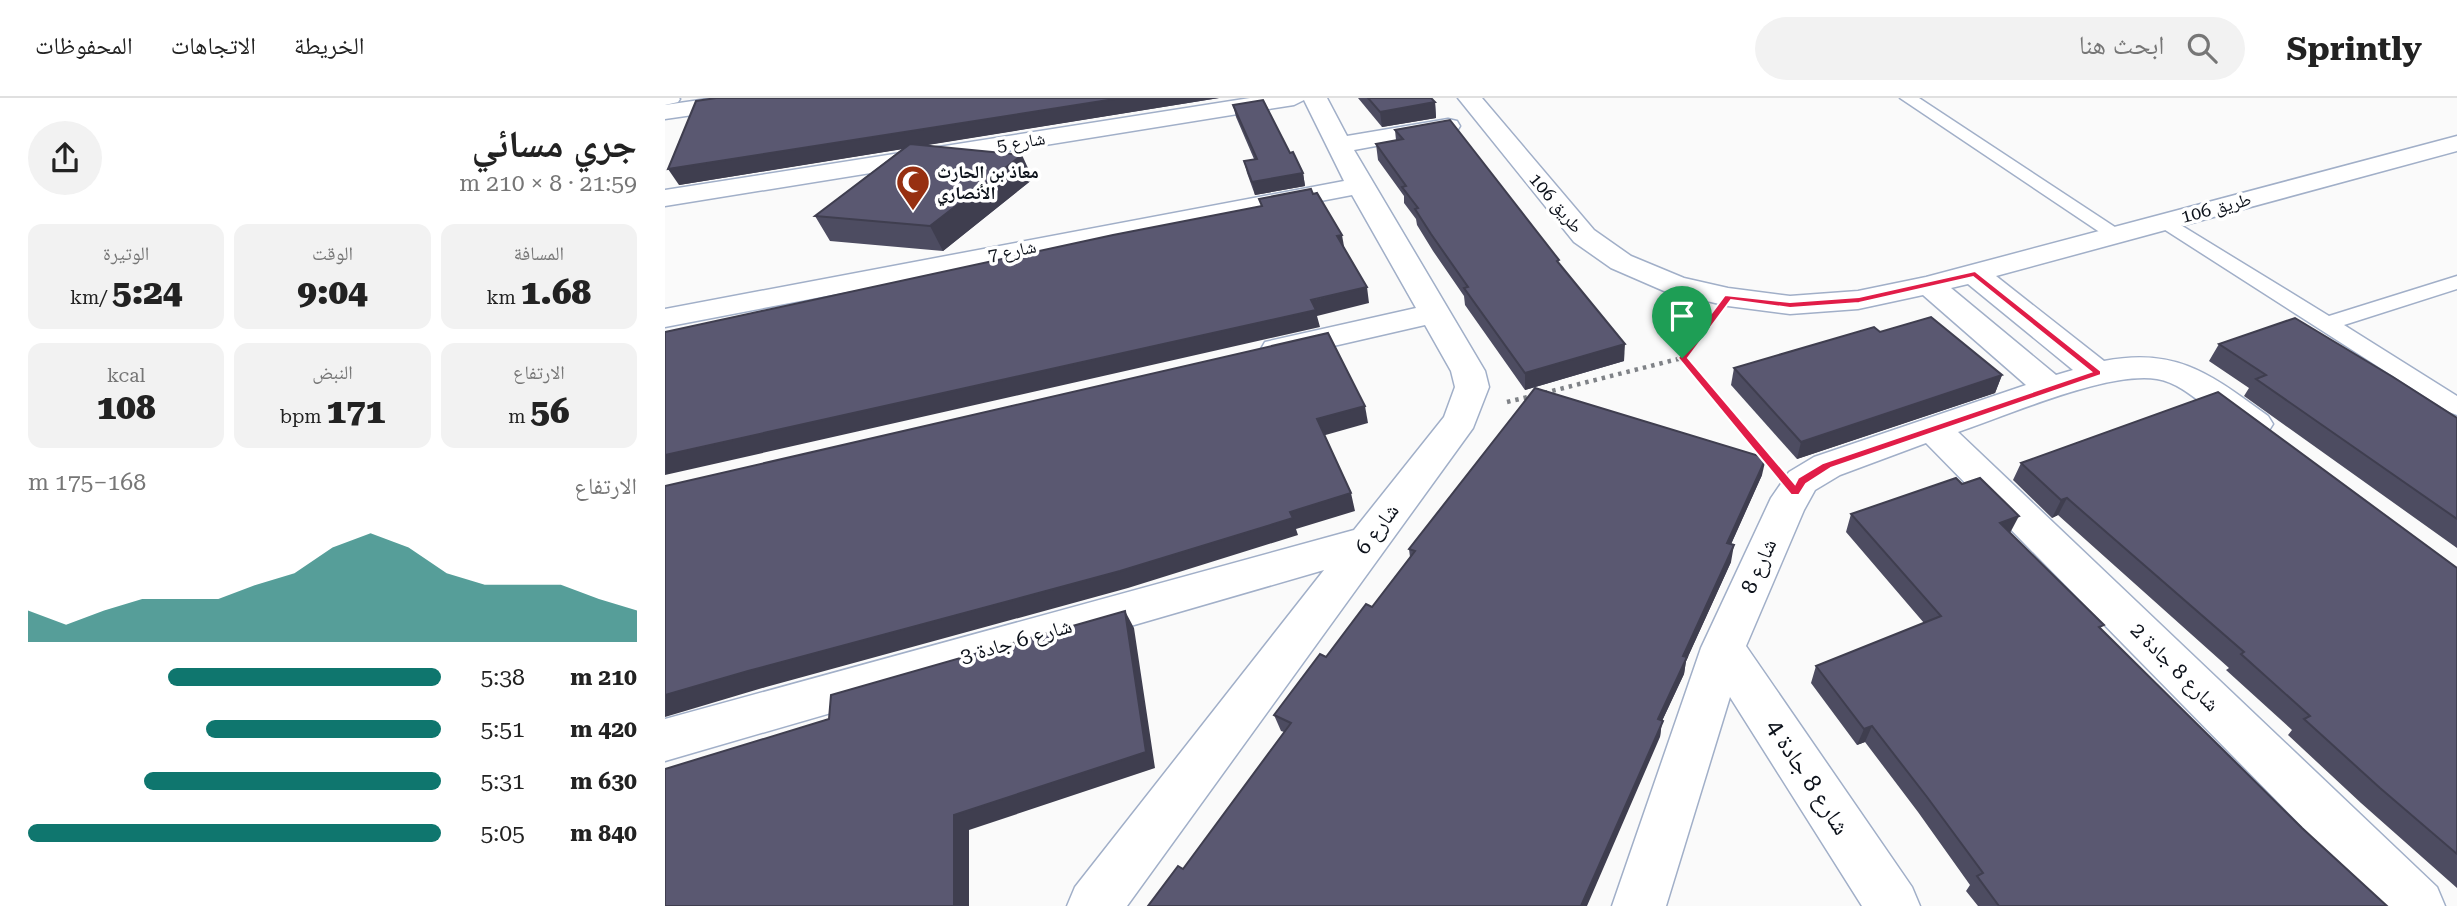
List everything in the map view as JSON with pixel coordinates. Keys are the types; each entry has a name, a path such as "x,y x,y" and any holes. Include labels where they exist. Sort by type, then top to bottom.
{"street":[{"path":"668,105 762,98"},
{"name":"شارع 5","path":"665,198 1294,98"},
{"name":"شارع 6","path":"1094,906 1461,414 1472,387 1468,371 1360,186 1342,129 1315,98"},
{"name":"طريق 106","path":"1342,129 1468,105 1584,236 1621,262 1675,285 1728,297 1790,305 1859,300 1975,274 2457,143"},
{"name":"شارع 7","path":"665,318 1360,186"},
{"path":"1975,274 2098,373"},
{"path":"1929,285 2050,388"},
{"path":"1245,356 1434,313"},
{"name":"شارع 8","path":"1639,906 1723,648 1785,508 1802,481 1827,466 1932,428 2098,373 2133,366 2166,369 2199,383 2278,441"},
{"name":"شارع 8 جادة 2","path":"1932,428 2418,906"},
{"name":"شارع 6 جادة 3","path":"665,740 1367,542"},
{"name":"شارع 8 جادة 4","path":"1723,648 1893,906"}],"lane":[{"path":"1908,98 2117,235"},
{"path":"2166,222 2457,407"},
{"path":"2327,324 2457,282"}],"path":[{"path":"1461,414 1682,358 1728,297"},
{"path":"1682,358 1795,492"}],"building":[{"path":"716,98 1121,98 668,169 696,101"},
{"path":"1368,98 1431,98 1435,102 1380,112"},
{"path":"1263,100 1303,173 1252,182 1244,161 1257,159 1233,105"},
{"path":"1450,120 1559,260 1557,261 1625,344 1525,373 1464,288 1468,287 1415,209 1418,208 1402,187 1406,186 1376,144 1403,139 1395,130"},
{"path":"910,144 1022,155 930,226 815,216"},
{"path":"1311,189 1313,194 1317,193 1342,235 1337,236 1367,287 1311,300 1316,310 665,455 665,332 1113,235 1262,206 1259,199"},
{"path":"1931,317 2002,375 1801,442 1734,368 1874,327 1880,332"},
{"path":"2295,318 2457,418 2457,519 2256,379 2266,375 2219,344"},
{"path":"1328,333 1365,406 1317,419 1351,493 1290,512 1293,518 1120,571 665,695 665,486"},
{"path":"1535,388 1766,458 1727,543 1734,545 1683,656 1687,657 1658,719 1663,721 1581,906 1148,906 1178,866 1183,869 1291,723 1274,715 1320,654 1326,657 1366,604 1372,607 1415,551 1409,549"},
{"path":"2218,392 2457,568 2457,854 2304,719 2310,716 2241,654 2244,652 2067,498 2061,500 2021,463"},
{"path":"1956,478 1962,484 1980,478 2019,516 2000,523 2104,625 2099,627 2302,828 2387,906 1999,906 1977,876 1983,873 1927,797 1872,726 1864,729 1816,666 1941,616 1851,514"},
{"path":"1125,611 1146,752 954,815 954,906 665,906 665,769 829,719 831,695"}],"place":[{"name":"معاذ بن الحارث الأنصاري","path":"913,212"}],"route":[{"path":"1975,274 2098,373 1827,466 1802,481 1795,492 1682,358 1728,297 1790,305 1859,300 1975,274"}]}
